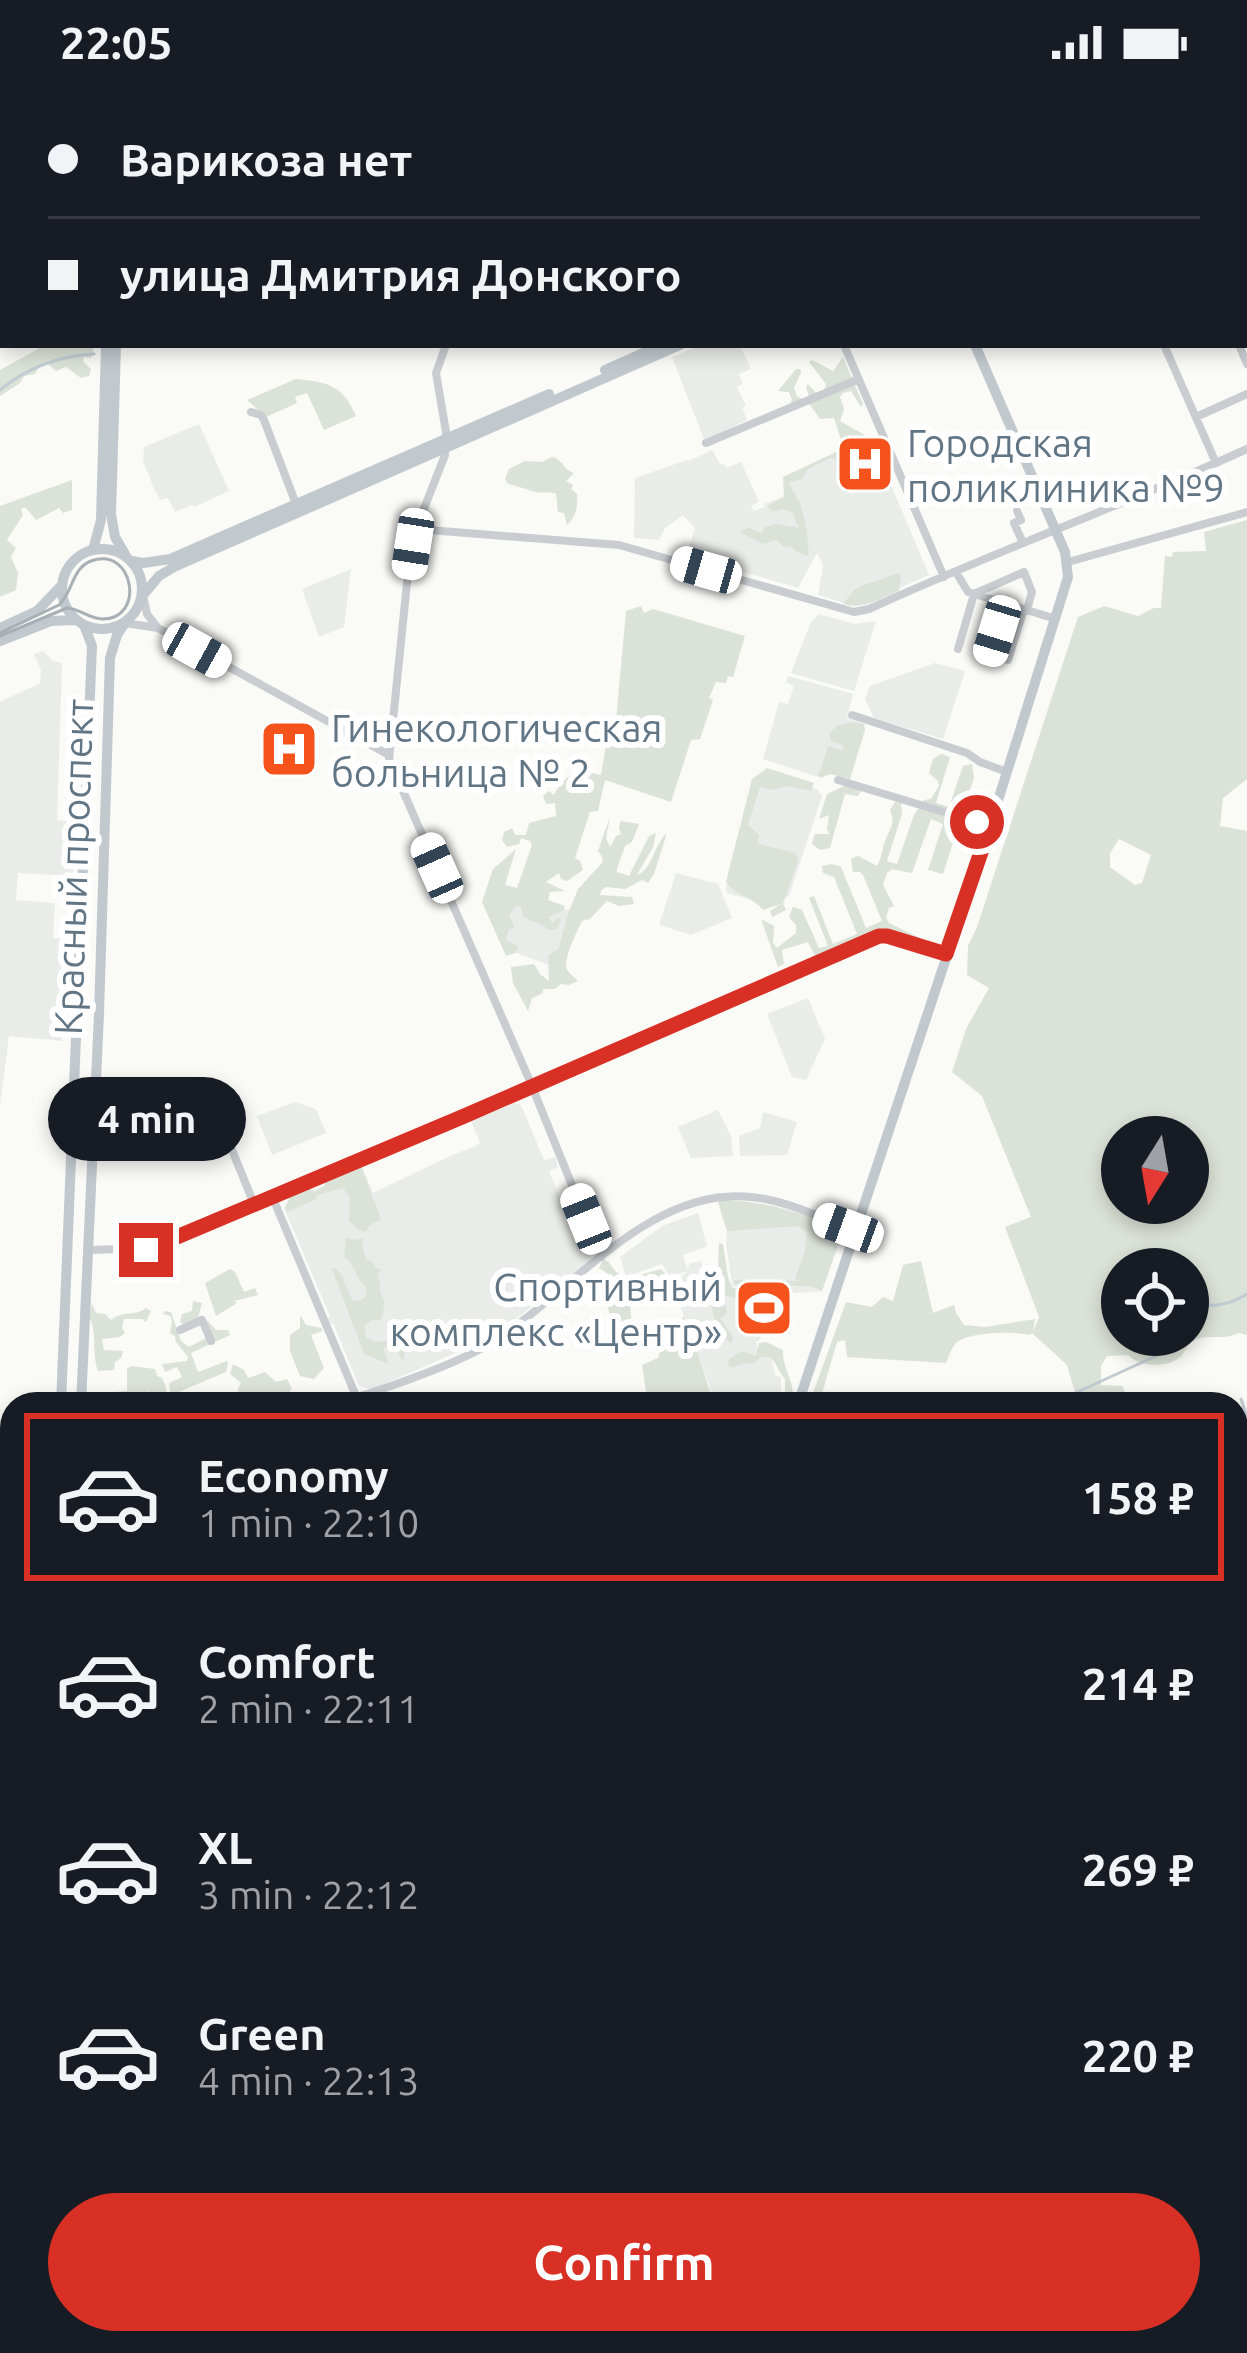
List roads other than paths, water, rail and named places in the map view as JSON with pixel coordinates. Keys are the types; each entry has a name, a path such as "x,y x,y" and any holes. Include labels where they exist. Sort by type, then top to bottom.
{"main road":[{"path":"93,550 101,520 108,348"},
{"path":"0,641 60,619 105,629 125,623 139,606 139,571 115,537 111,514 108,348"},
{"path":"142,596 174,567 654,348"},
{"path":"446,442 673,348"},
{"path":"802,1392 1066,584 1068,562 1056,530 976,348"},
{"path":"0,628 30,616 50,600 68,566 93,550 110,549 143,563 170,559 298,508"},
{"path":"62,585 68,610 80,623"},
{"name":"Красный проспект","path":"62,1392 92,646 80,623"},
{"name":"Красный проспект","path":"82,1392 111,652 125,623"},
{"path":"88,704 109,704"},
{"path":"83,880 103,885"},
{"path":"80,929 92,923 101,931"},
{"path":"77,1059 97,1060"},
{"path":"73,1148 93,1148"},
{"path":"68,1251 88,1250"},
{"path":"66,1310 86,1310"}],"street":[{"path":"445,348 436,373 446,442 416,529 389,755 602,1258"},
{"path":"845,348 944,577"},
{"path":"1165,348 1216,463"},
{"path":"706,443 859,380"},
{"path":"1196,416 1247,394"},
{"path":"251,412 264,421 298,508"},
{"path":"416,529 619,545 854,612 1247,449"},
{"path":"1017,512 1021,520 1013,523 1022,543"},
{"path":"1068,562 1247,512"},
{"path":"956,572 974,594 1056,619"},
{"path":"974,594 1024,572 1032,592 1008,660"},
{"path":"958,649 974,594"},
{"path":"142,596 158,628"},
{"path":"989,658 1006,603"},
{"path":"125,623 158,628 389,755"},
{"path":"852,715 960,750 1006,772"},
{"path":"838,780 990,826"},
{"path":"88,1250 146,1250 879,936 946,954"},
{"path":"216,1142 232,1150 254,1204"},
{"path":"272,1196 354,1392"},
{"path":"370,1392 488,1344 643,1226 691,1204 719,1197 766,1199 857,1231"},
{"path":"180,1330 202,1320 211,1341"}],"waterway":[{"path":"0,390 44,364 94,354"},
{"path":"1209,1304 1247,1294"},
{"path":"1078,1392 1156,1356"}],"tram line":[{"path":"0,633 59,605 80,569 91,561 106,559 125,573 129,597 116,616 97,619 67,608 0,636"}],"place":[{"name":"Городская поликлиника №9","path":"865,464"},
{"name":"Гинекологическая больница № 2","path":"289,749"},
{"name":"Спортивный комплекс «Центр»","path":"764,1308"}]}
